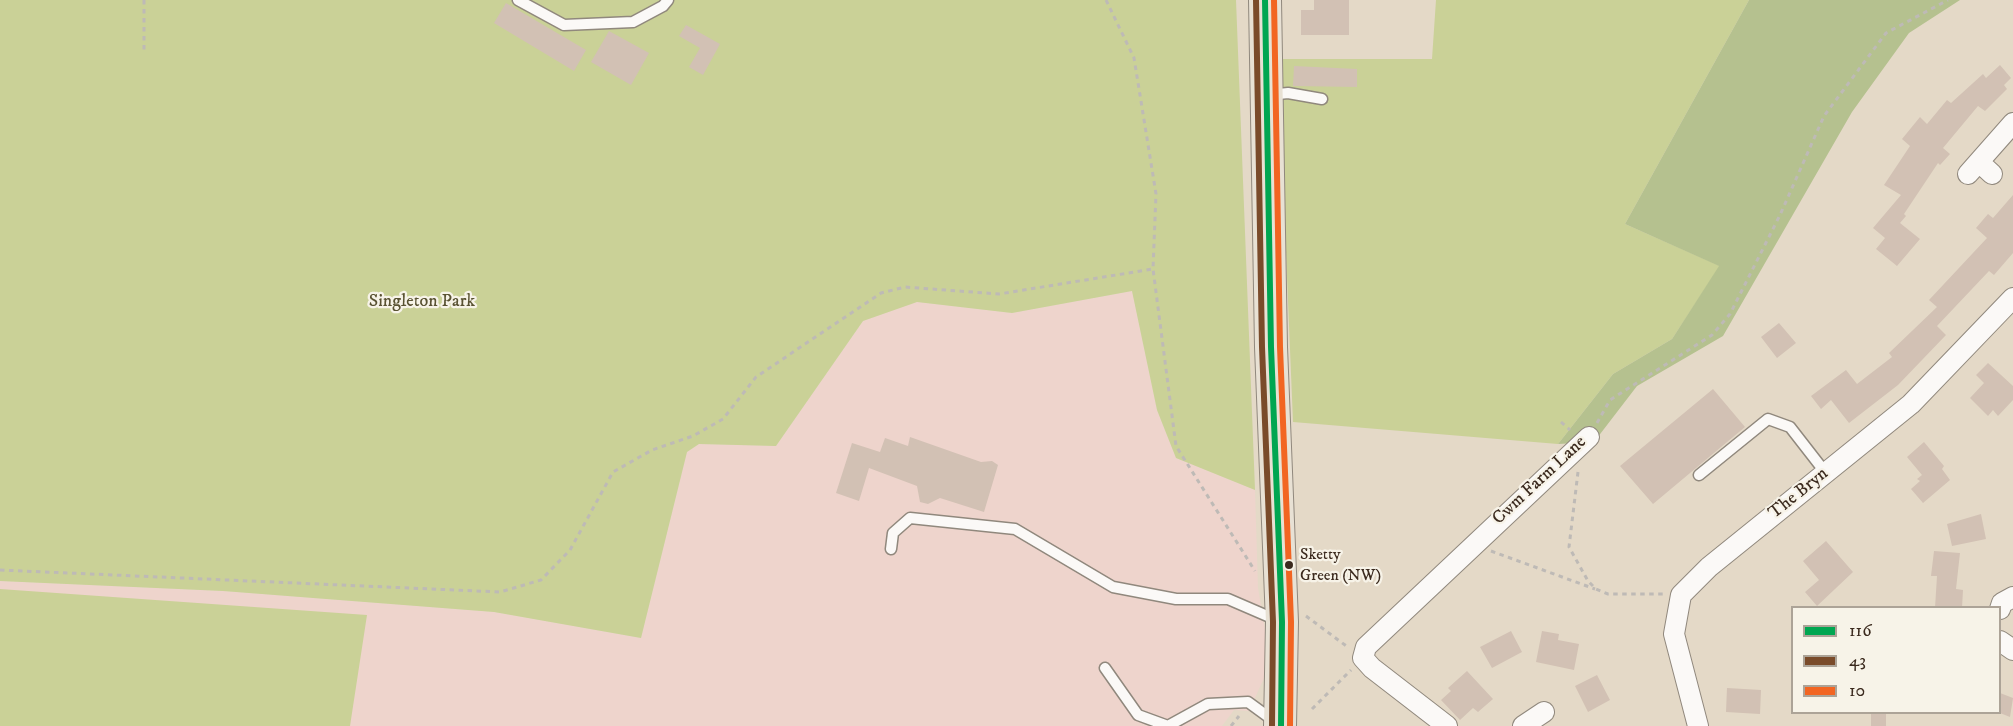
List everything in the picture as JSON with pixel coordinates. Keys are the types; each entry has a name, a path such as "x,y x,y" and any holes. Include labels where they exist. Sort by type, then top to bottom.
{"main road":[{"path":"1265,0 1271,347 1294,619 1281,726"}],"street":[{"path":"1980,170 2013,123"},
{"name":"The Bryn","path":"1681,595 1709,567 1911,404 2013,298"},
{"name":"Cwm Farm Lane","path":"1363,658 1365,647 1589,437"},
{"path":"1681,595 1674,634 1698,726"},
{"path":"2000,606 2001,603 2013,597"},
{"path":"2001,641 2013,650"},
{"path":"1363,658 1447,726"},
{"path":"1523,726 1544,712"}],"lane":[{"path":"518,0 564,25 633,22 663,6 668,0"},
{"path":"1265,95 1288,93 1322,99"},
{"path":"1699,475 1768,419 1790,427 1825,472"},
{"path":"891,549 893,533 910,518 1015,529 1113,587 1176,599 1228,598 1294,619"},
{"path":"1105,668 1138,714 1168,726 1208,704 1248,702 1281,726"}],"path":[{"path":"144,0 144,54"},
{"path":"1106,0 1134,58 1156,194 1153,269 1176,446 1261,580"},
{"name":"Cwm Farm Lane","path":"1589,437 1610,400 1712,335 1724,321 1780,215 1824,116 1886,33 1948,0"},
{"path":"0,570 500,592 541,580 570,550 613,472 652,450 693,436 723,418 756,377 881,293 905,287 999,294 1153,269"},
{"path":"1572,453 1579,465 1569,547 1588,580 1596,589"},
{"path":"1473,545 1608,594 1681,595"},
{"path":"1294,619 1363,658 1312,709"},
{"path":"1231,726 1248,702"}],"shaded area":[{"path":"1132,291 1157,410 1176,458 1255,490 1258,588 1269,652 1264,678 1249,711 1234,710 1222,726 0,726 0,581 223,591 494,612 641,638 687,452 699,444 776,446 863,321 917,302 1012,313"}],"green space":[{"name":"Singleton Park","path":"0,0 1236,0 1255,490 1176,458 1157,410 1132,291 1012,313 917,302 863,321 776,446 699,444 687,452 641,638 494,612 223,591 0,581"},
{"path":"1436,0 1749,0 1625,224 1720,266 1672,339 1613,374 1558,444 1293,422 1278,59 1432,59"},
{"path":"1749,0 1960,0 1909,33 1852,112 1723,336 1637,386 1594,442 1558,444 1613,374 1672,339 1719,266 1625,224"},
{"path":"0,589 367,615 350,726 0,726"}],"building":[{"path":"1314,0 1349,0 1349,35 1301,35 1301,10 1314,10"},
{"path":"506,3 586,50 574,71 494,23"},
{"path":"686,25 720,44 703,75 689,67 700,48 679,36"},
{"path":"609,31 649,53 631,85 591,62"},
{"path":"2000,65 2011,78 2004,85 2007,89 1985,111 1978,106 1943,148 1950,154 1940,165 1938,163 1904,214 1906,216 1900,223 1920,239 1897,266 1876,249 1885,238 1873,228 1901,195 1884,185 1910,146 1902,139 1920,117 1927,124 1947,100 1951,103 1983,74 1986,78"},
{"path":"1294,66 1357,69 1357,87 1293,86"},
{"path":"2013,195 2013,253 1994,275 1989,271 1937,326 1946,335 1898,385 1849,423 1831,400 1821,409 1811,396 1846,370 1857,384 1892,357 1889,353 1937,307 1929,300 1987,238 1976,228 1988,214 1993,218"},
{"path":"1779,323 1796,343 1777,358 1761,337"},
{"path":"1988,363 2013,386 2013,400 1998,416 1993,410 1988,416 1970,398 1984,383 1976,375"},
{"path":"1713,389 1745,427 1653,504 1620,466"},
{"path":"910,437 981,462 992,461 998,465 984,512 940,498 928,504 920,502 917,486 869,468 859,501 836,493 852,443 880,452 885,438 908,446"},
{"path":"1924,442 1944,466 1942,469 1950,480 1923,503 1911,489 1920,481 1917,479 1922,475 1907,457"},
{"path":"1981,514 1986,539 1952,546 1947,524"},
{"path":"1826,541 1853,572 1817,606 1805,592 1819,580 1803,561"},
{"path":"1934,551 1960,553 1956,589 1963,590 1962,606 1935,606 1937,576 1931,576"},
{"path":"1511,631 1522,652 1492,668 1480,647"},
{"path":"1542,631 1559,634 1558,640 1579,644 1574,670 1536,662"},
{"path":"1467,671 1493,699 1478,712 1473,708 1460,720 1441,700 1451,691 1448,688"},
{"path":"1597,675 1610,700 1588,712 1575,686"},
{"path":"1727,688 1761,690 1760,714 1726,712"},
{"path":"2001,693 2013,698 2010,717 2001,713"},
{"path":"1871,714 1886,714 1886,726 1871,726"}],"transit line":[{"name":"43","path":"1256,0 1262,347 1273,622 1272,726"},
{"name":"116","path":"1265,0 1271,347 1282,622 1281,726"},
{"name":"10","path":"1274,0 1280,347 1291,622 1290,726"}],"place":[{"name":"Sketty Green (NW)","path":"1289,565"}]}
